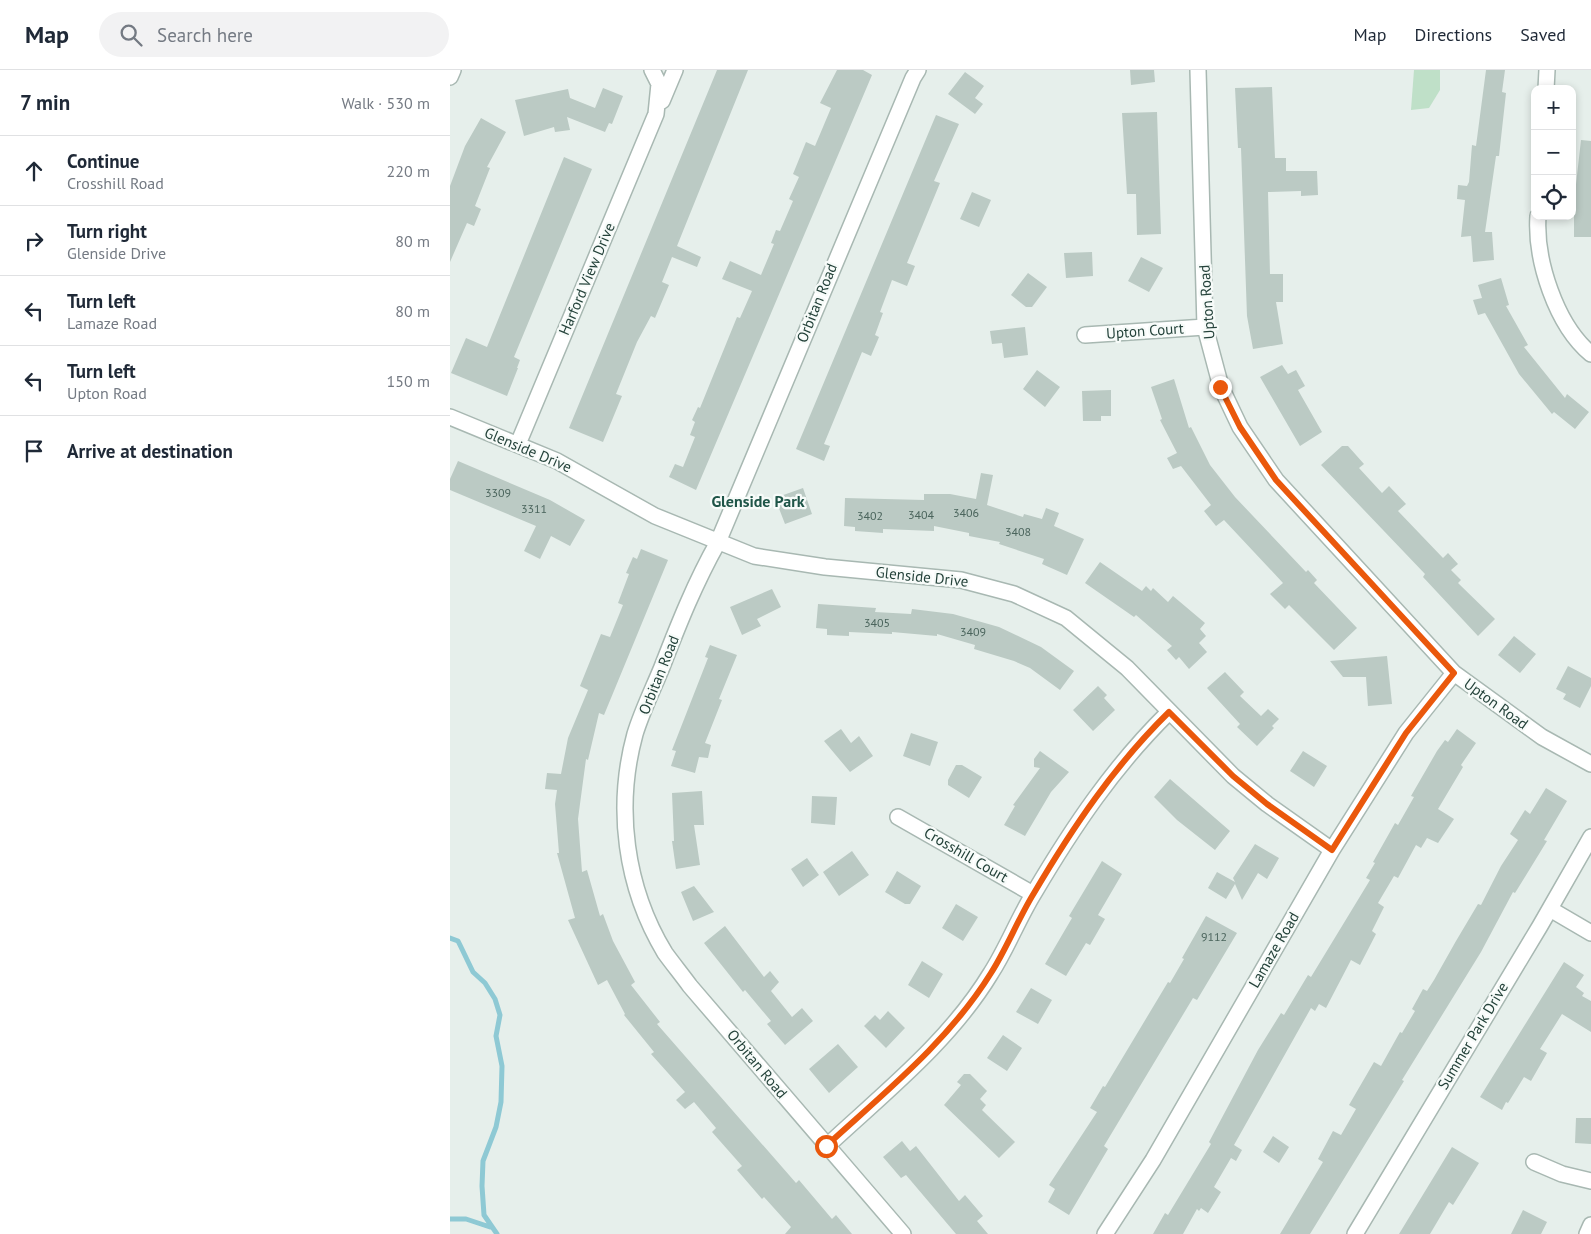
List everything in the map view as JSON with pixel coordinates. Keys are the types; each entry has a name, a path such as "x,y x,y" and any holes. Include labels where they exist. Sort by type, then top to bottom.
{"street":[{"path":"450,77 453,70"},
{"name":"Harford View Drive","path":"652,70 658,84 656,114"},
{"name":"Harford View Drive","path":"518,444 675,70"},
{"name":"Orbitan Road","path":"903,1234 690,986 666,953 651,926 641,899 624,833 625,791 636,732 694,586 718,542 845,236 918,70"},
{"name":"Upton Road","path":"1198,70 1206,327 1220,387 1228,404 1256,452 1276,480 1454,673 1542,738 1591,764"},
{"path":"1546,85 1547,70"},
{"path":"1538,220 1537,229 1549,288 1572,332 1591,354"},
{"name":"Upton Court","path":"1085,335 1206,327"},
{"name":"Glenside Drive","path":"450,417 518,444 582,474 654,516 754,556 825,567 945,577 1014,594 1066,618 1127,668 1233,776 1267,804 1332,850"},
{"name":"Lamaze Road","path":"1105,1234 1153,1160 1332,850 1406,733 1454,673"},
{"path":"826,1146 919,1060 966,1007 991,974 1033,894 1103,784 1139,742 1169,712"},
{"name":"Crosshill Court","path":"898,817 1033,894"},
{"name":"Summer Park Drive","path":"1355,1234 1550,909 1591,837"},
{"path":"1550,909 1591,934"},
{"path":"1534,1162 1562,1174 1591,1181"},
{"path":"1587,1234 1591,1224"}],"green space":[{"path":"1414,70 1440,70 1440,90 1429,108 1411,110"}],"building":[{"path":"717,70 748,70 677,246 701,257 697,267 672,257 662,282 669,285 655,318 651,316 637,342 616,394 622,396 603,442 569,428"},
{"path":"837,70 863,70 872,75 696,490 669,477 675,464 683,467 695,437 690,435 695,422 692,420 698,407 700,408 737,317 740,318 752,291 722,279 730,261 761,275 774,244 771,243 776,230 780,231 793,201 789,199 799,177 793,174 806,142 815,146 831,108 820,103"},
{"path":"1130,70 1154,70 1155,82 1131,85"},
{"path":"1486,70 1505,70 1502,92 1506,93 1499,156 1496,156 1485,232 1492,232 1494,260 1473,262 1471,236 1461,237 1465,200 1457,199 1458,185 1467,186 1469,182 1472,145 1476,146"},
{"path":"965,72 984,86 975,98 983,104 975,114 948,94"},
{"path":"1272,87 1275,158 1286,158 1286,171 1317,171 1318,195 1301,196 1301,191 1268,192 1270,274 1283,274 1283,302 1276,302 1283,344 1253,349 1247,316 1241,148 1238,148 1235,88"},
{"path":"603,88 623,96 612,124 609,123 605,132 567,117 570,130 555,132 554,127 524,136 515,100 568,89 570,98 595,108"},
{"path":"1157,112 1161,234 1137,235 1136,194 1127,194 1122,113"},
{"path":"936,115 959,124 934,181 940,183 907,263 915,266 907,286 892,280 880,312 883,313 875,335 879,337 871,356 862,352 824,444 830,446 824,461 796,449"},
{"path":"481,118 506,132 487,167 490,168 475,206 481,209 474,226 467,223 450,262 450,186 465,146"},
{"path":"1581,140 1591,141 1591,237 1574,237 1576,184"},
{"path":"564,157 592,169 514,357 520,360 507,396 451,373 466,338 487,347"},
{"path":"972,192 991,200 979,227 960,219"},
{"path":"1092,252 1093,276 1066,278 1064,253"},
{"path":"1141,257 1163,268 1149,292 1128,281"},
{"path":"1028,273 1047,287 1032,307 1026,307 1011,295"},
{"path":"1501,278 1509,305 1506,306 1528,345 1524,347 1565,398 1567,394 1589,412 1575,429 1554,412 1552,414 1519,374 1485,313 1478,315 1473,300 1482,298 1478,285"},
{"path":"1025,327 1028,355 1004,358 1002,343 992,344 990,331"},
{"path":"1282,365 1288,374 1296,370 1305,386 1298,390 1322,432 1300,446 1260,377"},
{"path":"1037,370 1060,387 1045,407 1023,389"},
{"path":"1174,379 1189,428 1191,427 1210,465 1235,497 1306,572 1308,570 1317,580 1314,583 1357,628 1334,650 1289,605 1285,609 1270,594 1283,583 1224,520 1216,526 1204,511 1211,505 1181,466 1173,469 1167,458 1177,453 1160,420 1162,419 1151,387"},
{"path":"1111,390 1111,416 1101,416 1101,421 1083,421 1082,391"},
{"path":"1342,446 1348,446 1364,464 1359,468 1382,493 1389,486 1406,504 1398,511 1443,558 1448,553 1458,564 1451,570 1461,580 1458,583 1495,619 1478,636 1423,577 1425,574 1321,465"},
{"path":"458,461 550,500 585,520 570,546 551,536 540,559 524,551 536,526 450,490 450,479"},
{"path":"981,473 993,475 987,505 1023,517 1024,514 1042,519 1046,508 1059,513 1054,526 1084,539 1067,575 1042,564 1044,559 999,544 1000,542 969,536 969,533 934,526 934,531 883,529 883,533 855,531 855,527 844,526 845,498 924,500 924,494 950,494 976,499"},
{"path":"803,488 812,514 785,524 775,498"},
{"path":"641,549 668,560 604,715 599,713 588,760 586,759 578,819 582,872 587,870 600,916 603,914 613,941 635,982 631,985 660,1022 657,1024 796,1183 799,1180 832,1219 836,1215 852,1234 785,1234 791,1227 764,1197 762,1199 737,1170 742,1166 712,1132 716,1128 694,1102 685,1109 676,1100 685,1092 651,1054 654,1052 624,1015 607,980 598,985 568,920 575,918 557,853 559,853 555,804 557,790 545,789 547,773 561,774 568,738 588,690 580,686 601,634 610,637 623,605 618,603 629,574 626,573 633,557 637,559"},
{"path":"1100,562 1142,591 1146,586 1151,591 1153,588 1168,602 1173,596 1205,623 1200,629 1206,636 1199,643 1207,652 1189,669 1179,657 1176,660 1167,650 1172,646 1136,615 1134,617 1085,583"},
{"path":"772,589 781,607 757,619 761,626 742,635 730,607"},
{"path":"818,604 876,608 875,612 911,614 912,609 953,614 999,627 1041,647 1074,671 1060,690 1030,668 974,649 975,645 937,634 937,636 892,632 892,634 849,632 849,636 827,635 827,629 816,628"},
{"path":"1514,636 1536,654 1520,673 1498,655"},
{"path":"710,645 737,655 719,699 722,700 705,743 711,745 708,758 699,757 695,773 671,766 676,751 672,750 708,658 705,657"},
{"path":"1387,656 1392,704 1368,706 1366,677 1343,677 1330,661"},
{"path":"1568,666 1591,678 1591,686 1580,708 1563,699 1566,694 1556,689"},
{"path":"1225,672 1244,692 1240,696 1261,716 1268,709 1279,719 1272,726 1274,728 1257,746 1237,727 1240,724 1207,688"},
{"path":"1098,686 1107,695 1104,698 1115,710 1093,731 1073,710"},
{"path":"841,729 851,743 859,736 873,756 850,772 824,741"},
{"path":"1457,729 1476,743 1461,765 1463,767 1438,809 1454,819 1438,843 1427,838 1421,848 1416,845 1398,878 1394,876 1378,903 1384,907 1372,931 1376,934 1360,965 1351,960 1326,1008 1319,1004 1315,1011 1311,1008 1234,1145 1242,1150 1236,1161 1231,1158 1214,1187 1221,1192 1208,1213 1201,1208 1199,1211 1197,1209 1183,1234 1153,1234 1165,1213 1168,1215 1211,1144 1209,1142 1258,1050 1281,1013 1284,1015 1308,975 1311,977 1370,880 1366,878 1375,863 1373,862 1395,823 1398,825 1414,797 1411,796 1437,751 1445,740 1448,742"},
{"path":"911,733 938,742 930,766 903,756"},
{"path":"1040,751 1069,772 1051,792 1025,836 1004,825 1015,806 1013,805 1040,768 1034,767 1034,759"},
{"path":"1303,751 1327,766 1314,787 1290,771"},
{"path":"956,765 962,765 982,777 969,798 948,785 948,780"},
{"path":"1170,779 1230,831 1215,850 1177,820 1154,797"},
{"path":"1546,788 1567,801 1544,840 1547,841 1515,893 1513,892 1481,952 1310,1234 1280,1234 1323,1162 1318,1159 1333,1131 1341,1135 1356,1109 1349,1105 1374,1062 1381,1066 1400,1032 1402,1033 1415,1011 1412,1009 1423,989 1427,991 1478,904 1481,905 1501,866 1518,840 1510,834 1525,810 1530,814"},
{"path":"702,791 704,825 694,825 700,865 676,869 672,841 674,841 672,793"},
{"path":"812,796 837,797 835,825 811,823"},
{"path":"1255,844 1279,858 1267,879 1258,873 1242,900 1235,884 1226,899 1208,888 1217,872 1235,882 1233,878"},
{"path":"852,851 869,875 839,896 823,872"},
{"path":"807,858 819,875 803,887 791,869"},
{"path":"1102,861 1122,874 1098,915 1105,919 1090,945 1086,943 1066,976 1045,964 1072,918 1069,916"},
{"path":"897,871 921,886 910,904 905,904 885,892"},
{"path":"694,886 714,912 693,921 681,892"},
{"path":"956,904 978,917 963,941 942,928"},
{"path":"1206,916 1237,933 1197,1000 1193,998 1104,1146 1108,1149 1069,1215 1048,1202 1055,1189 1049,1185 1097,1112 1090,1108 1103,1086 1105,1087 1168,982 1170,983"},
{"path":"725,926 764,977 770,971 779,982 771,991 792,1017 802,1008 813,1021 785,1045 767,1024 771,1021 745,990 743,992 704,943"},
{"path":"922,961 943,974 929,998 908,985"},
{"path":"1564,962 1584,975 1576,987 1584,993 1582,996 1591,1001 1591,1032 1562,1014 1540,1049 1547,1053 1531,1081 1524,1077 1502,1110 1480,1097"},
{"path":"1031,988 1052,1000 1038,1024 1016,1012"},
{"path":"888,1011 905,1028 886,1048 864,1026 875,1015 880,1020"},
{"path":"1003,1035 1022,1048 1007,1071 987,1058"},
{"path":"838,1044 858,1067 829,1093 809,1069"},
{"path":"964,1074 970,1074 987,1091 980,1099 986,1105 982,1110 1015,1142 999,1158 944,1105 961,1085 957,1082"},
{"path":"1576,1118 1591,1118 1591,1144 1575,1143"},
{"path":"1273,1136 1289,1147 1279,1163 1263,1152"},
{"path":"902,1141 910,1151 916,1146 959,1201 965,1195 983,1216 977,1221 988,1234 956,1234 906,1175 901,1178 883,1157"},
{"path":"1452,1147 1479,1163 1453,1205 1449,1202 1430,1234 1399,1234"},
{"path":"1523,1210 1547,1222 1541,1234 1511,1234"}],"waterway":[{"path":"450,938 458,941 473,972 485,983 495,999 500,1015 496,1036 502,1066 501,1102 496,1127 483,1161 482,1186 484,1215 497,1234"},
{"path":"450,1219 466,1219 490,1227"}],"district":[{"name":"Glenside Park","path":"758,501"}],"route":[{"path":"826,1146 919,1060 966,1007 991,974 1033,894 1103,784 1145,735 1169,712 1233,776 1267,804 1332,850 1406,733 1454,673 1276,480 1240,427 1220,387"}]}
